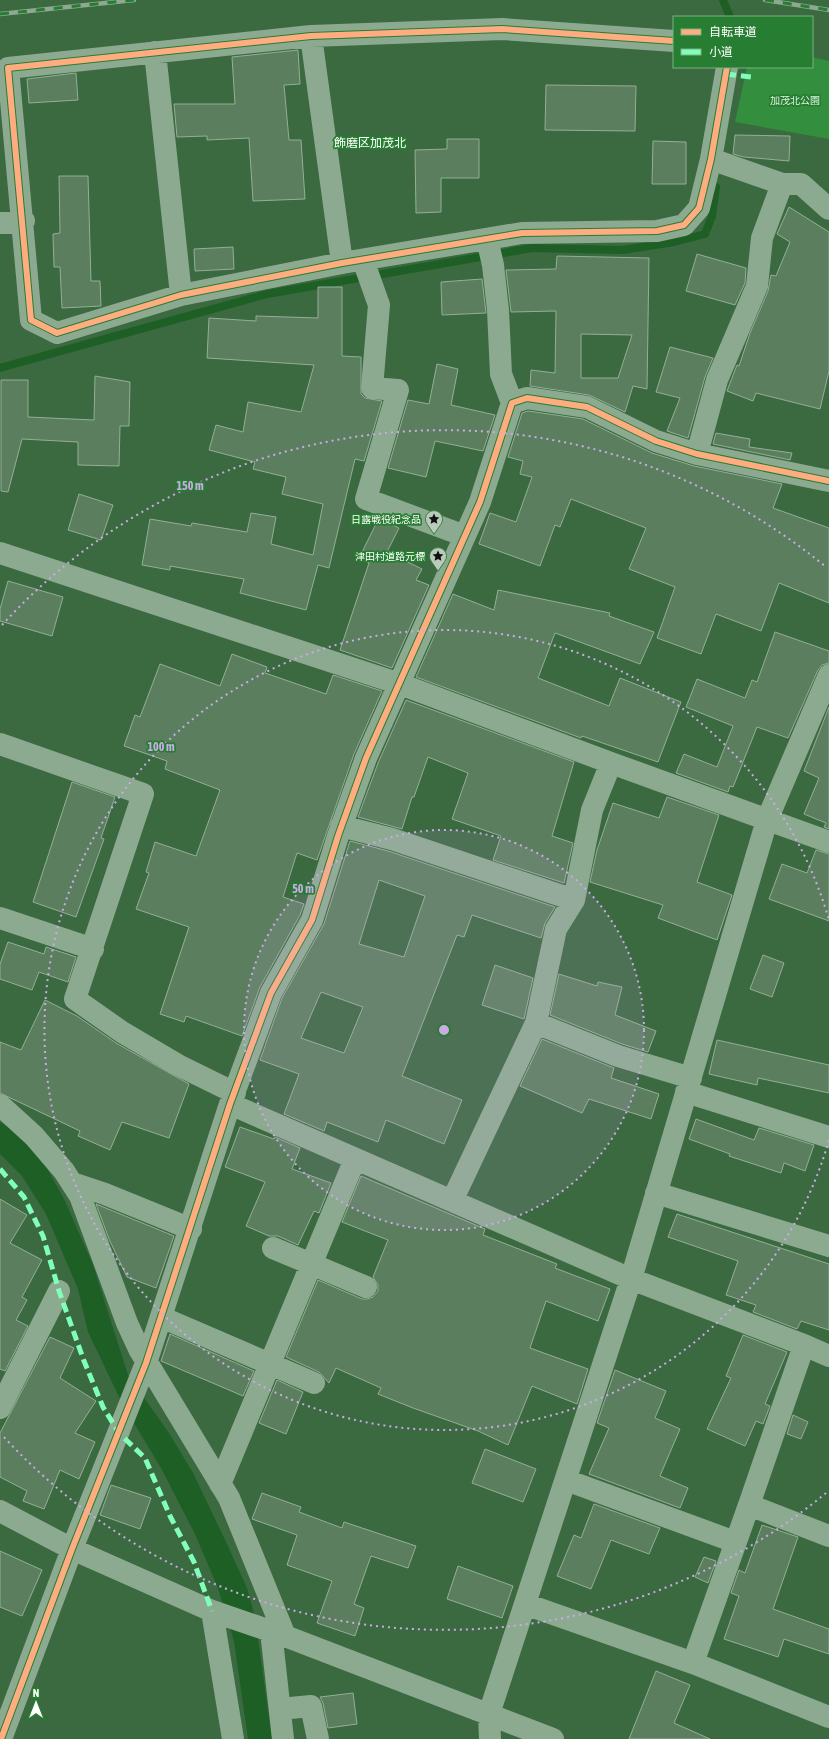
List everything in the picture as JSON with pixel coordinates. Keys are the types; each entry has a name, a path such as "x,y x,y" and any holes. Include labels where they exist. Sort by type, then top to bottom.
{"street":[{"path":"673,41 502,29 311,36 8,68 24,221 31,320 57,333 181,295 353,262 522,233 657,231 684,225 698,208 711,159 726,68"},
{"path":"311,36 353,262 372,286 379,305 372,388 398,390 366,499 465,536"},
{"path":"155,52 181,295"},
{"path":"711,159 782,184 801,184 829,209"},
{"path":"697,454 717,380 757,286 762,238 782,184"},
{"path":"0,223 24,221"},
{"path":"1,1739 9,1692 72,1549 146,1363 191,1229 232,1099 271,993 312,920 341,826 366,758 480,502 512,403 501,374 498,310 493,265 487,239"},
{"path":"512,403 527,398 587,407 656,441 697,454 829,481"},
{"path":"0,554 400,684 611,763 829,842"},
{"path":"490,1739 489,1714 631,1279 767,820 829,675"},
{"path":"0,744 143,794 93,949 75,999 122,1032 178,1064 232,1099 355,1159 631,1279 829,1356"},
{"path":"452,1201 536,1023 556,929 574,900 592,810 611,763"},
{"path":"341,826 392,839 574,900"},
{"path":"0,919 93,949"},
{"path":"536,1023 689,1085 829,1137"},
{"path":"0,1105 34,1136 64,1171 80,1196 127,1323 146,1363 229,1498 251,1550 278,1633 280,1709 283,1739"},
{"path":"220,1484 355,1159"},
{"path":"72,1183 105,1194 191,1229"},
{"path":"656,1193 829,1246"},
{"path":"273,1248 366,1287"},
{"path":"0,1408 59,1291"},
{"path":"161,1317 314,1383"},
{"path":"693,1663 804,1345"},
{"path":"566,1480 736,1542"},
{"path":"749,1505 829,1536"},
{"path":"0,1511 72,1549 212,1611 278,1633 553,1739"},
{"path":"525,1604 693,1663 829,1717"},
{"path":"212,1611 233,1739"},
{"path":"280,1709 311,1706 318,1739"}],"green space":[{"name":"加茂北公園","path":"813,57 829,61 829,139 735,122 747,68 813,68"}],"shaded area":[{"path":"0,1122 14,1130 43,1161 65,1201 93,1265 128,1375 169,1433 193,1473 247,1588 255,1617 272,1739 248,1739 234,1641 218,1588 195,1534 161,1468 122,1403 88,1332 78,1289 46,1214 22,1176 0,1154"}],"building":[{"path":"298,50 300,84 284,85 289,140 301,140 305,199 253,201 249,138 207,140 207,136 177,137 174,104 235,104 232,57"},
{"path":"76,73 78,100 29,103 27,79"},
{"path":"546,85 636,86 635,131 545,130"},
{"path":"735,135 790,136 789,161 744,157 733,154"},
{"path":"447,139 479,139 479,178 441,178 441,212 416,213 415,150 447,149"},
{"path":"653,141 686,142 686,184 652,184"},
{"path":"59,176 88,176 91,281 100,281 101,306 62,308 60,267 54,267 53,234 60,233"},
{"path":"789,207 829,232 829,371 820,409 756,393 753,401 727,391 737,365 739,366 750,333 768,291 771,275 776,276 790,242 777,234"},
{"path":"233,247 234,269 195,271 194,249"},
{"path":"697,254 746,268 745,283 735,305 686,291"},
{"path":"557,256 649,258 647,389 633,386 625,412 589,395 530,386 531,370 555,373 556,311 511,312 506,270 556,269","holes":["581,334 632,335 618,378 581,378"]},
{"path":"482,279 486,313 442,315 441,282"},
{"path":"318,287 342,287 342,356 361,357 361,394 365,398 382,401 364,461 355,459 329,568 318,565 306,610 240,593 244,579 170,566 170,570 142,565 150,519 191,526 192,523 247,532 251,513 276,517 271,544 313,555 323,504 282,494 286,477 253,469 255,462 209,450 216,425 243,432 248,402 301,412 314,365 207,358 209,318 256,321 256,316 318,318"},
{"path":"670,347 713,358 705,377 688,438 667,431 680,398 656,392"},
{"path":"437,364 458,369 451,405 495,415 483,451 435,441 426,477 388,468 408,400 429,404"},
{"path":"95,376 130,382 129,426 120,426 119,466 78,465 78,442 22,439 8,492 1,491 1,380 28,380 28,417 94,420"},
{"path":"528,411 583,419 652,453 694,466 782,484 773,508 829,528 829,603 779,583 761,631 716,614 701,654 657,638 675,587 629,569 646,528 571,499 560,527 555,525 540,566 479,544 490,513 516,522 532,477 520,474 523,461 508,457 522,413"},
{"path":"716,433 750,439 749,447 792,453 790,460 713,444"},
{"path":"79,494 113,505 101,540 68,530"},
{"path":"379,518 399,528 387,552 422,569 416,580 429,585 392,668 340,650 369,563 359,558"},
{"path":"8,581 63,597 52,636 0,621 0,609"},
{"path":"498,590 610,613 609,616 654,632 640,664 555,633 538,678 609,706 620,678 681,702 658,762 582,736 581,738 416,677 453,594 494,610"},
{"path":"775,632 829,651 829,663 822,665 818,670 788,738 757,727 733,787 730,786 728,792 676,773 684,754 717,767 733,726 686,707 697,679 745,698 752,680 757,682"},
{"path":"232,654 267,667 265,673 326,694 333,675 382,691 354,754 317,860 297,853 283,897 304,904 300,915 260,987 242,1036 186,1016 184,1022 160,1014 189,927 136,909 149,873 146,872 155,842 196,856 220,790 165,769 167,761 124,746 135,715 140,717 160,664 220,686"},
{"path":"406,700 574,762 552,836 573,843 564,883 493,860 501,836 452,819 468,773 428,757 414,797 412,797 402,829 358,817 378,763"},
{"path":"829,707 829,829 824,827 826,823 804,814 819,778 804,771"},
{"path":"72,782 115,797 101,838 104,839 76,917 33,902"},
{"path":"667,797 719,815 697,882 732,895 717,940 658,918 663,905 590,882 597,850 613,803 659,818"},
{"path":"350,841 388,851 555,907 545,923 541,938 472,915 464,937 457,935 402,1076 462,1100 444,1144 386,1120 378,1142 327,1122 324,1131 284,1114 299,1074 260,1060 282,998 324,924","holes":["379,880 425,896 404,957 359,944","321,992 363,1007 344,1053 301,1038"]},
{"path":"816,850 829,854 829,921 769,899 782,864 807,873"},
{"path":"8,942 44,954 46,947 76,957 68,982 39,972 32,990 0,979 0,964"},
{"path":"763,955 784,963 772,997 750,989"},
{"path":"495,965 533,978 524,1019 482,1005"},
{"path":"559,974 597,986 598,982 622,987 615,1015 656,1031 648,1052 622,1044 550,1015"},
{"path":"45,1000 77,1016 116,1043 189,1084 169,1138 122,1122 110,1150 78,1136 80,1131 0,1093 0,1042 21,1050"},
{"path":"542,1039 614,1068 611,1078 659,1094 651,1119 589,1099 582,1113 520,1086"},
{"path":"717,1040 829,1065 829,1093 758,1078 757,1085 709,1074"},
{"path":"696,1119 754,1140 759,1128 814,1145 805,1171 784,1163 781,1173 729,1156 730,1154 689,1139"},
{"path":"240,1127 274,1139 275,1137 300,1148 292,1169 331,1183 319,1213 314,1211 298,1245 278,1236 269,1236 246,1226 265,1182 225,1167"},
{"path":"361,1176 485,1229 483,1235 557,1264 555,1268 610,1289 598,1321 546,1301 530,1348 588,1369 577,1404 532,1386 508,1445 478,1431 378,1394 381,1388 336,1368 329,1383 319,1372 286,1357 318,1280 362,1299 373,1297 378,1291 378,1285 373,1277 388,1240 342,1222"},
{"path":"0,1199 27,1215 10,1243 42,1260 22,1297 27,1300 16,1320 28,1326 5,1371 0,1369"},
{"path":"96,1204 174,1236 156,1288 127,1277 109,1239"},
{"path":"677,1214 829,1264 829,1330 801,1321 797,1329 753,1312 756,1305 726,1295 738,1261 668,1237"},
{"path":"170,1334 254,1371 243,1396 161,1361"},
{"path":"743,1335 787,1352 765,1404 770,1406 763,1424 756,1421 745,1446 707,1429 731,1378 726,1376"},
{"path":"50,1337 74,1348 60,1378 96,1401 75,1433 95,1442 79,1479 60,1470 44,1509 23,1501 27,1491 0,1477 0,1433"},
{"path":"615,1370 666,1391 655,1418 680,1429 660,1476 688,1488 680,1508 589,1474 609,1428 597,1423"},
{"path":"277,1380 303,1392 286,1434 259,1423"},
{"path":"793,1415 808,1422 801,1439 787,1434"},
{"path":"485,1449 536,1469 523,1502 472,1483"},
{"path":"111,1485 151,1498 140,1529 100,1515"},
{"path":"262,1493 301,1507 299,1512 342,1528 344,1522 416,1546 408,1568 371,1556 354,1604 364,1608 355,1636 317,1623 332,1581 287,1565 297,1535 252,1519"},
{"path":"594,1504 660,1528 649,1554 611,1540 591,1589 557,1576 574,1535 581,1538"},
{"path":"762,1525 798,1537 773,1609 829,1629 829,1654 784,1639 778,1657 724,1639 739,1596 731,1593 739,1570 745,1573"},
{"path":"0,1551 42,1570 22,1616 0,1607"},
{"path":"704,1557 716,1561 708,1583 695,1577"},
{"path":"458,1566 513,1586 502,1618 447,1599"},
{"path":"656,1671 690,1685 674,1723 710,1739 629,1739"},
{"path":"353,1693 357,1724 328,1728 323,1703 320,1697"}],"waterway":[{"path":"723,0 730,16"},
{"path":"0,368 267,294 532,248 623,250 674,242 705,234 712,216 716,187"}],"railway":[{"path":"0,14 134,0"},
{"path":"765,0 829,10"}],"marked path":[{"path":"726,74 751,77"},
{"path":"0,1169 24,1197 43,1236 59,1291 84,1361 103,1407 119,1433 145,1458 170,1516 194,1562 212,1611"}],"cycle path":[{"path":"673,41 502,29 311,36 8,68 31,320 57,333 181,295 342,263 522,233 657,231 684,225 699,208 711,159 727,68"},
{"path":"1,1739 72,1549 146,1363 230,1104 271,993 312,920 338,836 366,758 480,502 512,403 527,398 587,407 656,441 697,454 829,481"}],"place":[{"name":"日露戦役紀念品","path":"434,534"},
{"name":"津田村道路元標","path":"438,571"}],"district":[{"name":"飾磨区加茂北","path":"370,143"}]}
